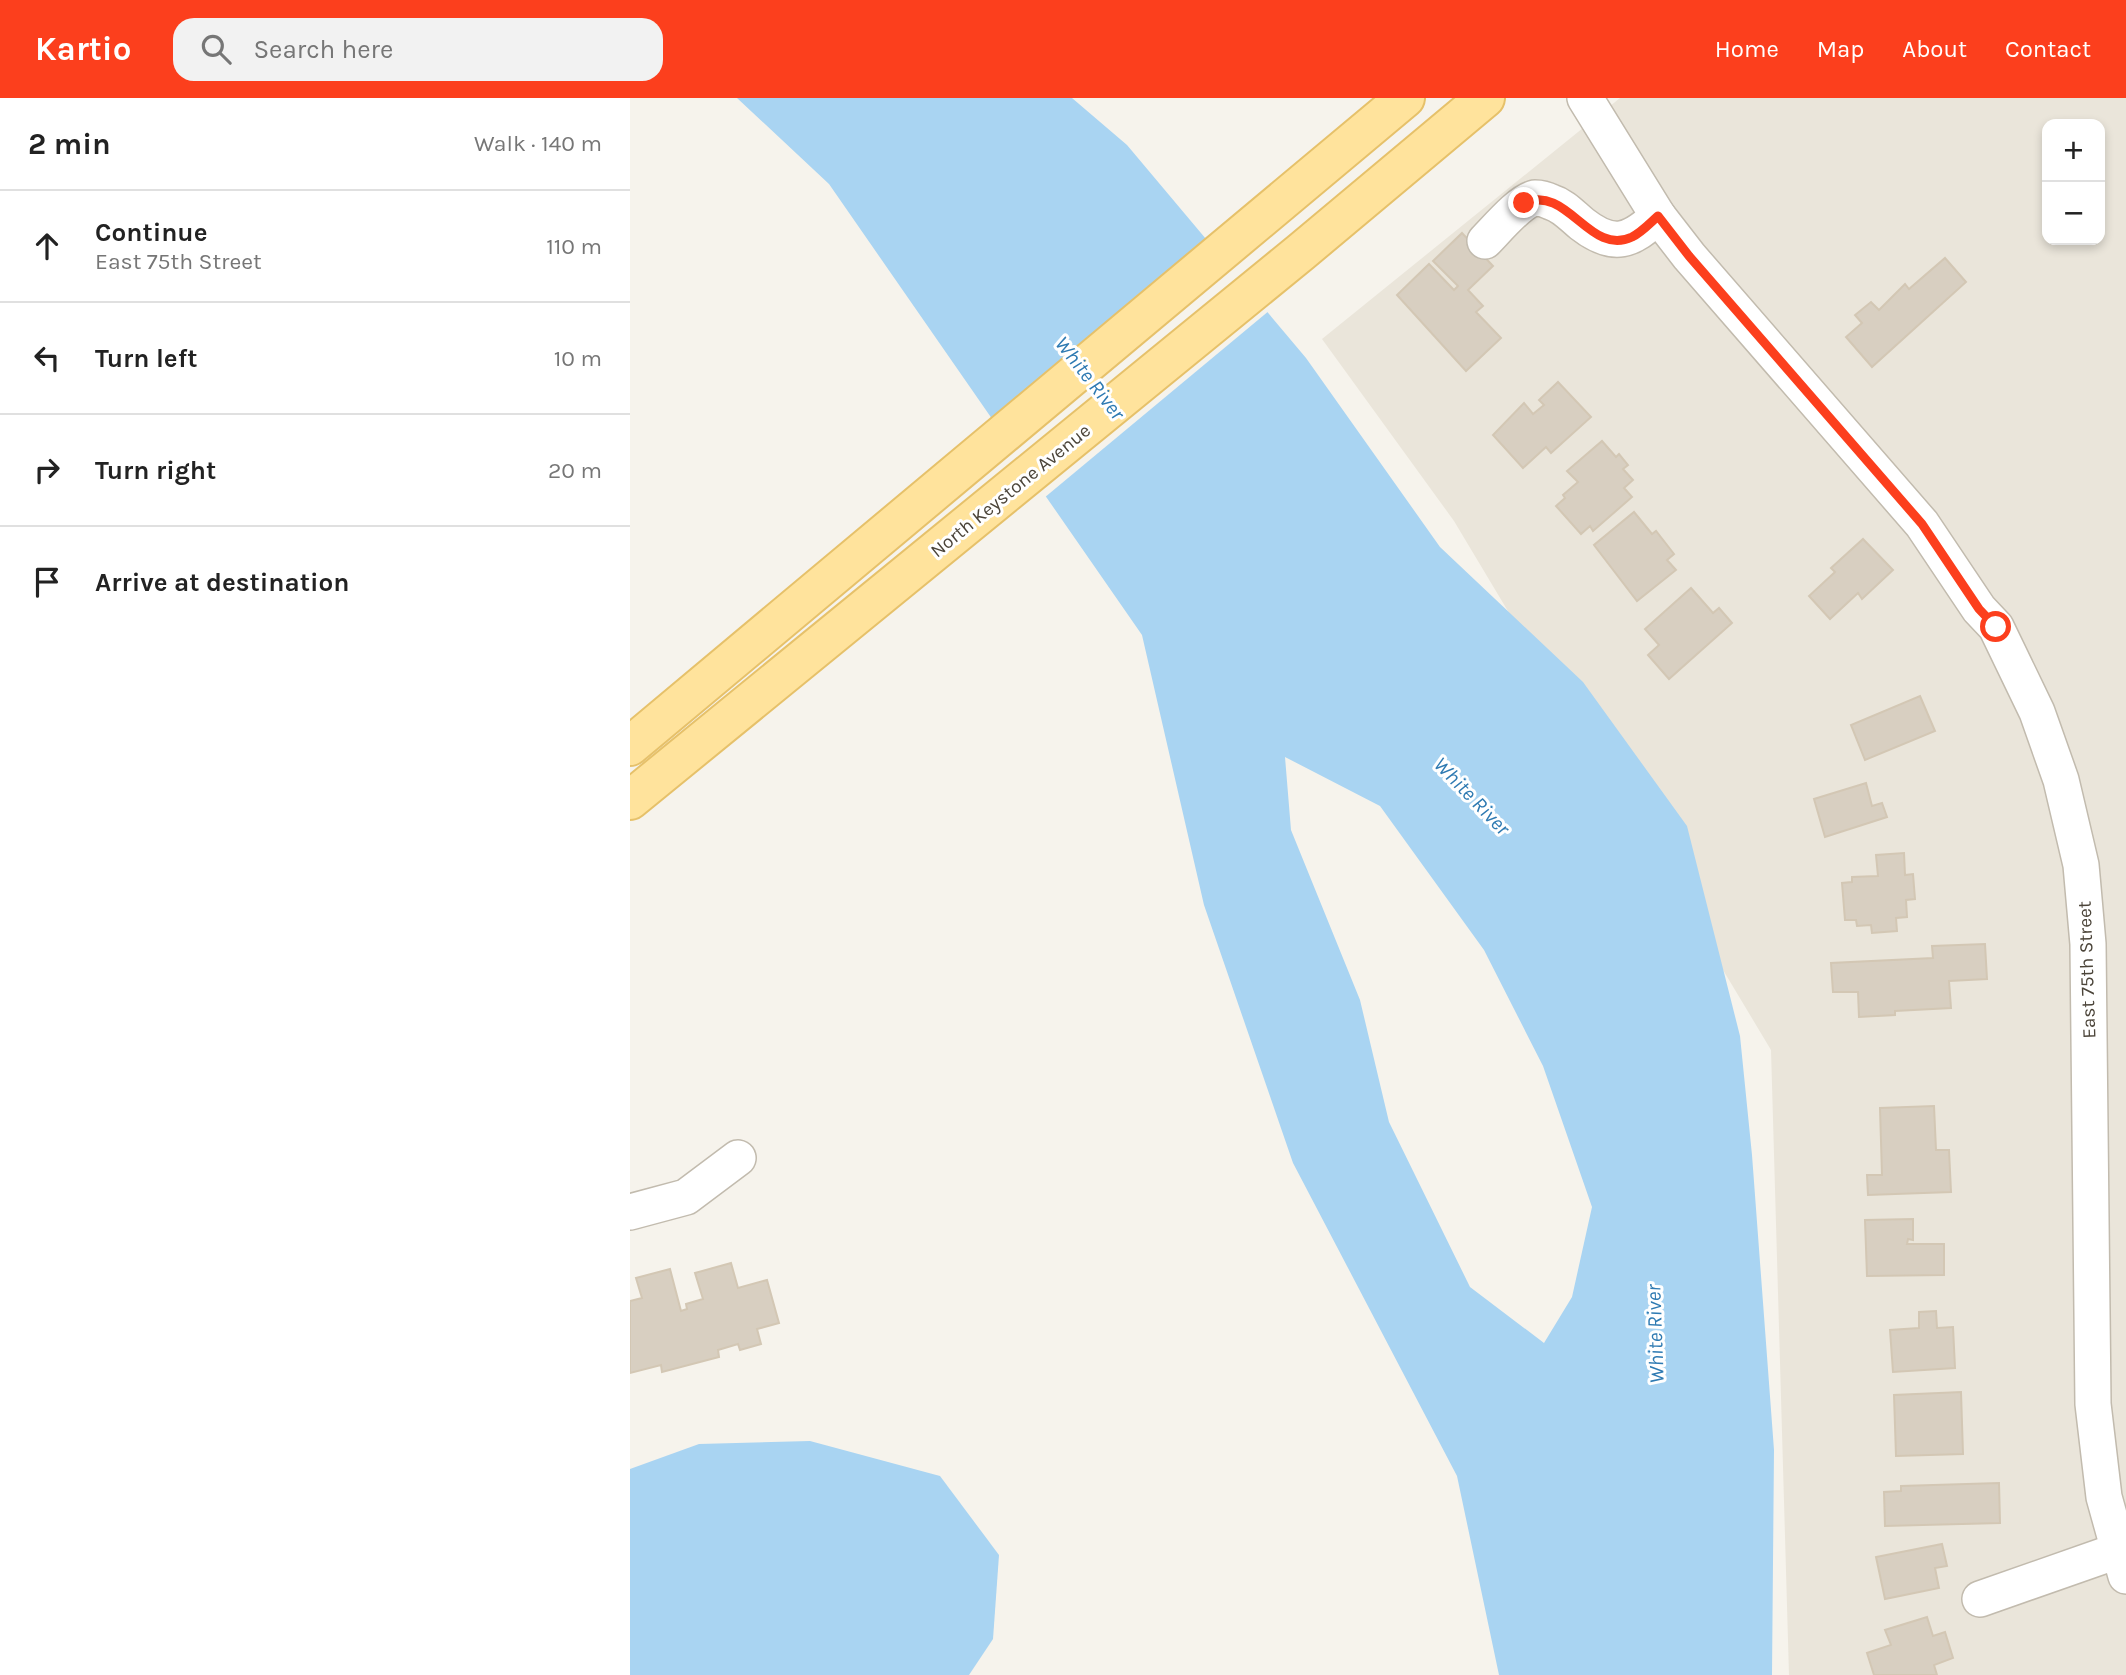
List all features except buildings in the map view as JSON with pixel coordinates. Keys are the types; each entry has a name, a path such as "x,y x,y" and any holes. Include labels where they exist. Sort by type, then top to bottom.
{"main road":[{"path":"632,744 1405,98"},
{"name":"North Keystone Avenue","path":"630,800 1301,252 1485,98"}],"street":[{"name":"East 75th Street","path":"1585,98 1658,216 1689,256 1902,499 1939,546 1979,609 1996,627 2017,666 2048,739 2072,822 2081,865 2086,916 2093,1404 2104,1497 2122,1564"},
{"path":"1485,241 1524,203 1537,198 1554,203 1600,236 1613,240 1629,238 1658,216"},
{"path":"630,1212 686,1197 738,1158"},
{"path":"1980,1599 2122,1564"}],"shaded area":[{"path":"1620,98 2126,98 2126,1675 1789,1675 1771,1050 1454,521 1322,339"}],"water":[{"name":"White River","path":"737,98 1072,98 1127,145 1306,358 1440,547 1583,682 1687,826 1740,1036 1752,1155 1774,1450 1772,1675 1499,1675 1457,1476 1293,1163 1204,905 1142,635 829,184","holes":["1285,757 1380,806 1484,950 1543,1066 1592,1207 1572,1297 1544,1343 1470,1287 1389,1122 1360,1000 1291,830"]},
{"path":"810,1441 940,1476 999,1555 993,1639 969,1675 630,1675 630,1469 699,1444"}],"pier":[{"path":"1210,238 1270,310 1044,498 990,421"}],"route":[{"path":"1524,203 1537,198 1554,203 1600,236 1613,240 1629,238 1658,216 1689,256 1902,499 1939,546 1979,609 1996,627"}]}
